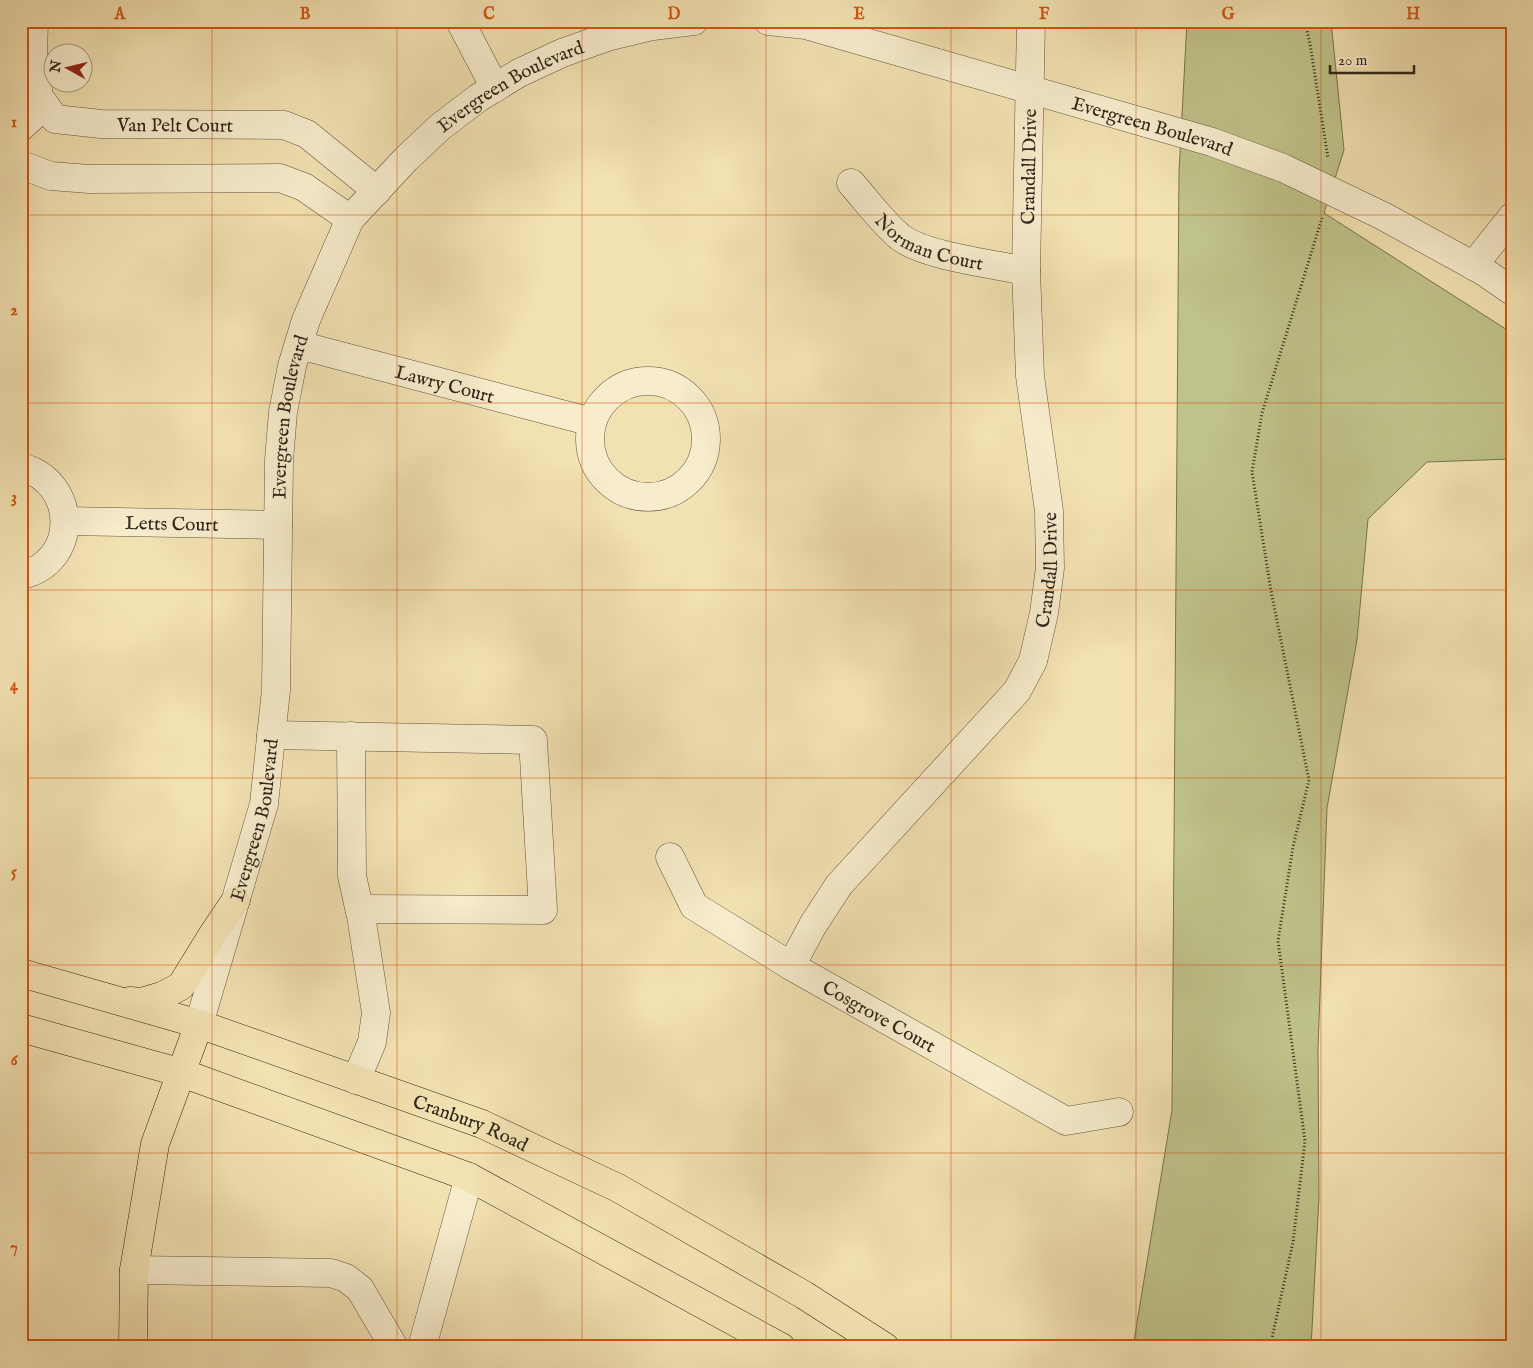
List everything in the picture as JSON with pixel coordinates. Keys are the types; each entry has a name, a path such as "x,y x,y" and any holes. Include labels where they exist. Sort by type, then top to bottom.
{"main road":[{"path":"115,1000 142,1002 162,996 181,986 236,900"},
{"name":"Cranbury Road","path":"21,972 200,1024 482,1124 618,1188 804,1295 885,1347"},
{"path":"133,1347 134,1270 155,1144 200,1024"},
{"path":"21,1028 182,1073 469,1177 781,1347"}],"street":[{"path":"21,127 44,106 39,98 33,56 34,21"},
{"path":"460,21 495,88"},
{"name":"Evergreen Boulevard","path":"200,1024 264,804 276,690 279,460 283,412 292,366 306,320 350,219 440,127 478,98 519,73 562,53 607,38 653,26 694,21"},
{"name":"Evergreen Boulevard","path":"768,21 806,25 1212,142 1283,168 1383,216 1483,271 1512,291"},
{"name":"Crandall Drive","path":"791,966 813,925 839,885 1017,691 1033,661 1044,613 1050,568 1050,530 1030,376 1026,271 1031,21"},
{"name":"Van Pelt Court","path":"44,106 55,119 101,124 284,125 307,134 377,191"},
{"path":"21,165 51,176 89,179 280,178 304,187 350,219"},
{"name":"Norman Court","path":"851,183 892,230 914,246 1026,271"},
{"path":"1473,266 1512,217"},
{"name":"Lawry Court","path":"299,345 592,422"},
{"path":"646,380 664,382 680,390 694,402 703,418 707,435 705,453 698,470 686,484 669,494 652,498 633,496 616,488 602,476 593,459 590,441 592,422 600,406 612,393 628,384 646,380"},
{"path":"21,467 40,474 54,486 62,503 66,521 62,539 54,555 40,567 21,575"},
{"name":"Letts Court","path":"66,521 278,525"},
{"path":"271,735 533,740 543,910 360,909 360,912"},
{"path":"351,736 352,876 360,912 376,1013 372,1042 356,1080"},
{"name":"Cosgrove Court","path":"670,857 694,906 791,966 1066,1121 1119,1112"},
{"path":"422,1347 469,1177"},
{"path":"134,1270 331,1273 346,1278 360,1289 394,1347"}],"path":[{"path":"1270,1347 1293,1242 1305,1141 1278,941 1293,847 1309,780 1271,591 1252,472 1262,413 1324,213 1328,190 1328,163 1305,21"}],"green space":[{"path":"1187,21 1331,21 1344,150 1324,213 1512,333 1512,459 1427,462 1368,519 1357,640 1327,808 1318,1048 1319,1198 1311,1347 1133,1347 1172,1110 1179,172"}]}
